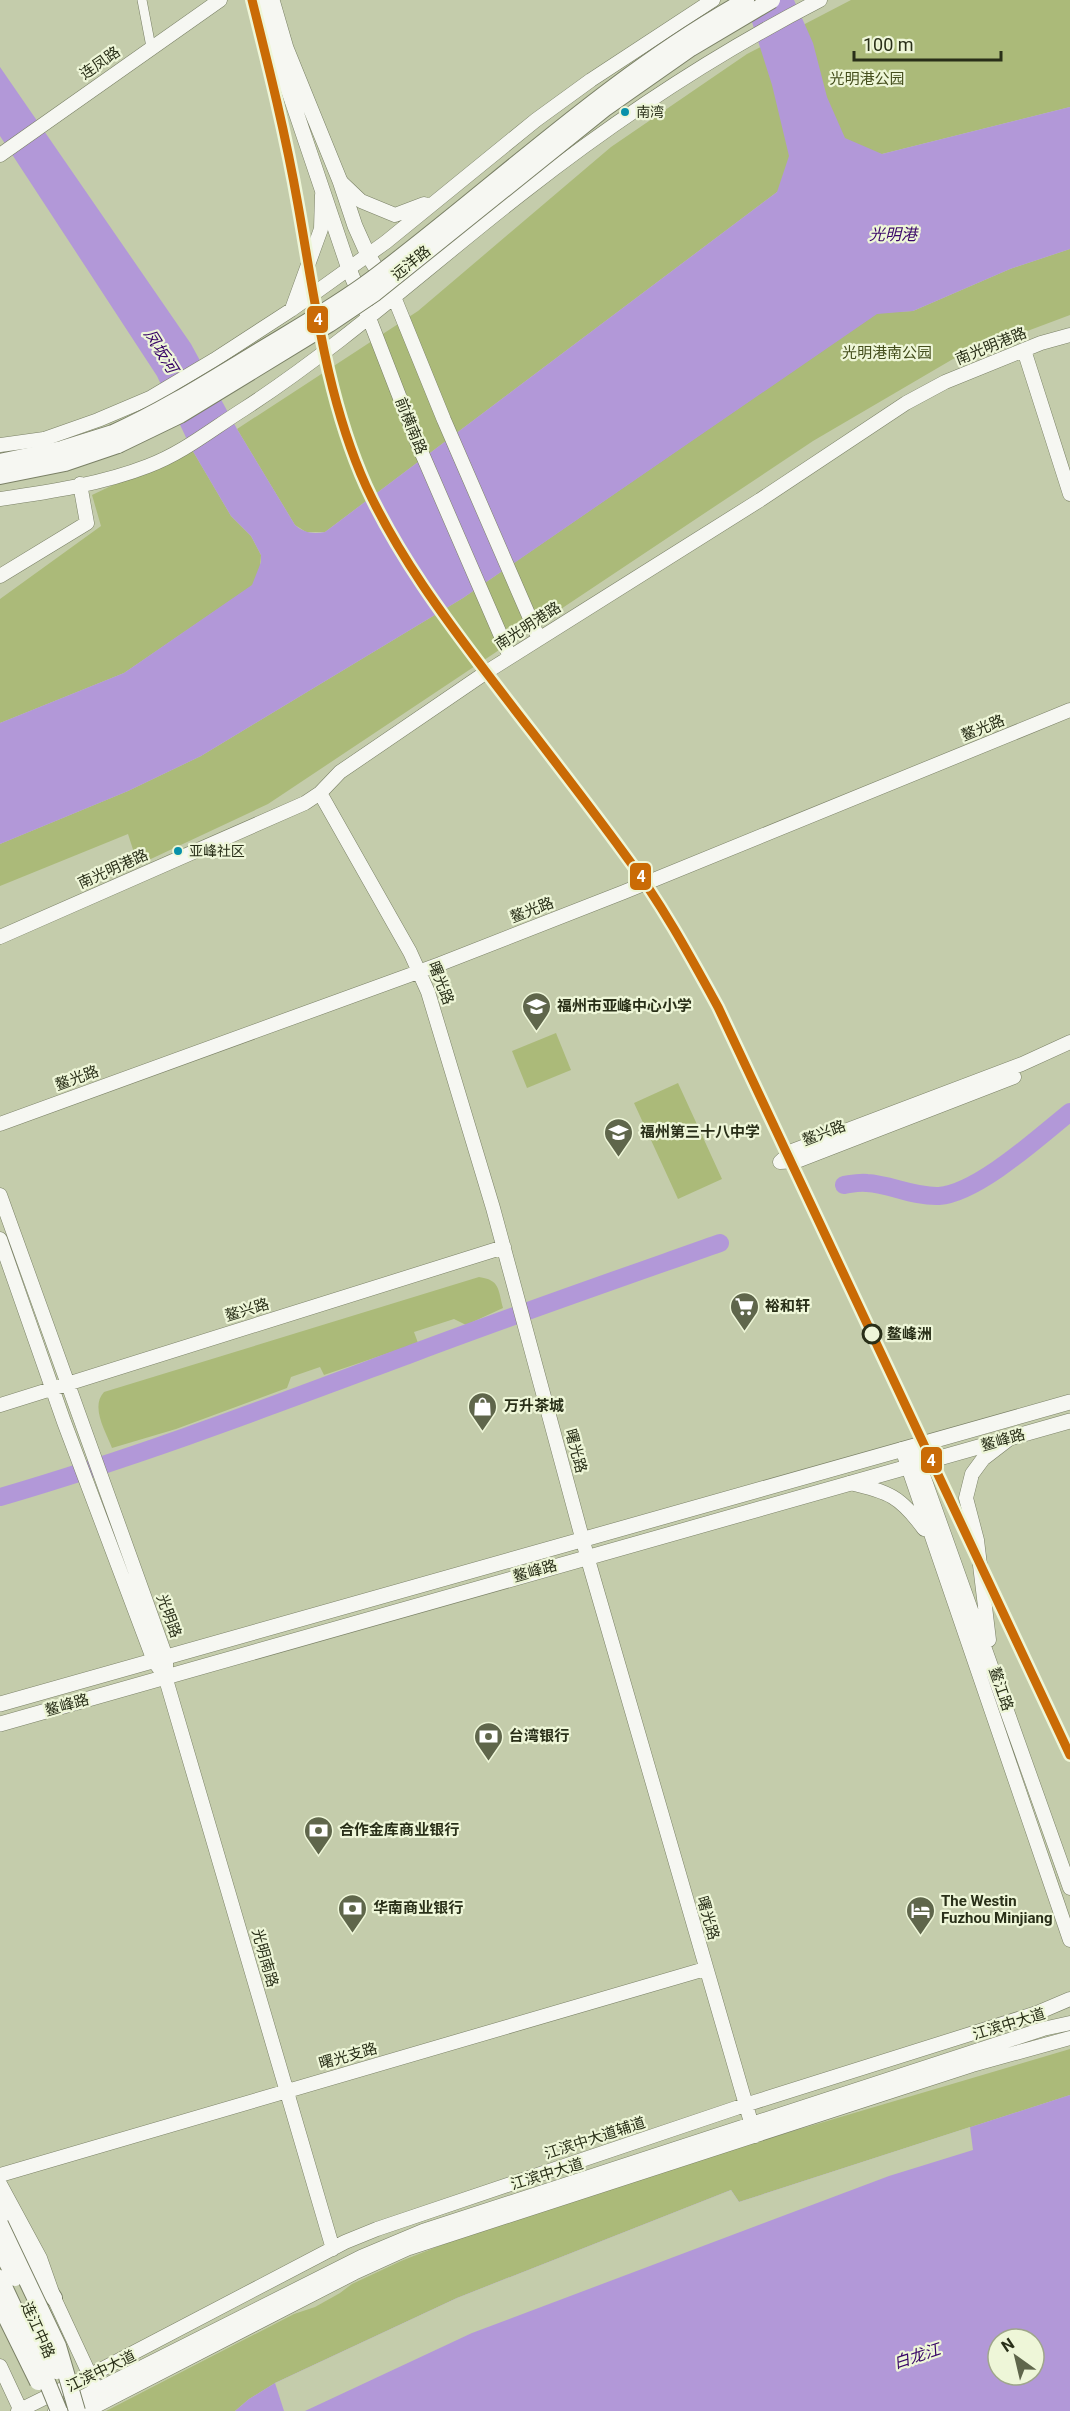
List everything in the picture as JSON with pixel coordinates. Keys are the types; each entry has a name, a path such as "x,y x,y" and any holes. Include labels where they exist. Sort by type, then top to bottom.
{"highway":[{"path":"0,462 116,439 322,313 368,282 596,98 683,37 746,0"},
{"path":"0,476 65,463 116,439 180,415 329,324 375,293 604,109 691,48 772,0"},
{"path":"0,2203 33,2266 54,2298"},
{"path":"0,2224 58,2346 75,2411"},
{"name":"连江中路","path":"0,2249 75,2411"},
{"name":"连江中路","path":"0,2278 36,2355 56,2411"},
{"path":"0,2305 25,2360 56,2411"}],"main road":[{"name":"连凤路","path":"0,154 220,0"},
{"name":"前横南路","path":"260,0 349,269 417,442 510,657"},
{"path":"272,0 286,48 340,181 355,226 368,255 394,297 444,420 539,639"},
{"path":"0,445 44,439 150,398 214,360 291,310 368,255 536,120 591,80 713,0"},
{"name":"远洋路","path":"0,499 132,472 161,461 187,447 300,372 559,165 653,100 746,40 820,0"},
{"path":"340,181 361,201 395,215 434,201"},
{"name":"前横南路","path":"291,310 321,229 322,190"},
{"name":"南光明港路","path":"0,937 305,803 321,793 340,772 510,657 760,500 906,403 945,382 1024,350 1070,336"},
{"path":"1024,350 1070,494"},
{"path":"0,576 87,523 80,484"},
{"name":"鳌光路","path":"0,1124 420,971 624,892 1070,710"},
{"name":"曙光路","path":"321,793 420,971 428,992 504,1247 582,1539 753,2130"},
{"name":"鳌兴路","path":"1070,1042 1022,1064 792,1151 780,1162 797,1161 1070,1053"},
{"name":"光明路","path":"0,1196 103,1480 165,1676"},
{"name":"光明路","path":"0,1239 78,1459 160,1659"},
{"name":"鳌兴路","path":"0,1405 504,1247"},
{"name":"鳌峰路","path":"0,1704 1070,1402"},
{"name":"鳌峰路","path":"0,1724 1070,1421"},
{"path":"991,1663 977,1540 966,1498 972,1474 983,1459 1012,1437"},
{"name":"鳌江路","path":"908,1448 991,1663 1070,1888"},
{"name":"鳌江路","path":"914,1466 931,1538 1070,1940"},
{"path":"850,1483 879,1490 899,1500 931,1538"},
{"name":"光明南路","path":"165,1676 333,2249"},
{"name":"曙光支路","path":"0,2175 705,1969"},
{"name":"江滨中大道辅道","path":"20,2411 333,2249 391,2224 745,2105 1037,2013 1070,1999"},
{"name":"江滨中大道","path":"753,2130 1043,2029 1070,2023"},
{"name":"江滨中大道","path":"56,2411 101,2396 361,2257 448,2222 972,2065 1070,2038"},
{"path":"0,2184 40,2258 54,2298 89,2376 101,2396"},
{"path":"0,2366 20,2411"},
{"name":"江滨中大道","path":"87,2411 101,2396"}],"street":[{"path":"142,0 152,47"}],"green space":[{"name":"光明港公园","path":"851,0 1070,0 1070,107 882,154 777,192 325,532 306,532 295,525 237,429 418,311 611,147 747,54"},
{"name":"光明港南公园","path":"1070,249 1070,315 953,359 813,441 268,804 138,865 128,834 0,886 0,844 128,791 201,756 463,598 877,313 913,311 1010,269"},
{"path":"191,448 231,516 251,536 261,555 260,568 253,585 124,673 0,723 0,599 101,526 92,495"},
{"path":"556,1033 571,1070 527,1088 512,1051"},
{"path":"678,1083 722,1179 678,1199 634,1103"},
{"path":"479,1277 495,1283 503,1308 466,1325 454,1319 414,1332 418,1343 324,1375 320,1367 291,1377 287,1388 176,1429 112,1448 103,1427 98,1405 104,1392"},
{"path":"1070,2049 1070,2095 739,2202 731,2190 457,2298 275,2383 249,2399 235,2411 106,2411 294,2314 315,2307 352,2284 401,2261 500,2222 746,2145"}],"water":[{"name":"光明港","path":"745,0 794,0 813,43 827,97 845,138 882,154 1070,107 1070,249 1010,269 913,311 877,314 463,598 201,756 128,791 0,844 0,723 124,673 252,585 261,562 261,555 251,536 231,516 191,448 157,376 0,136 0,67 191,344 237,429 295,525 305,531 321,533 777,192 789,156 772,85"},
{"name":"白龙江","path":"1070,2095 1070,2411 235,2411 249,2399 275,2383 457,2298 731,2190 739,2202"}],"pier":[{"path":"970,2127 973,2150 889,2176 472,2333 305,2411 284,2411 275,2383 457,2298 731,2190 739,2202"}],"waterway":[{"path":"844,1185 876,1184 929,1196 955,1193 1008,1162 1070,1112"},
{"path":"0,1497 210,1428 720,1243"}],"transit line":[{"name":"4","path":"252,0 288,153 331,383 352,452 366,486 392,536 438,608 637,871 696,967 718,1007 1070,1755"}],"place":[{"name":"南湾","path":"625,112"},
{"name":"亚峰社区","path":"178,851"},
{"name":"福州市亚峰中心小学","path":"536,1032"},
{"name":"福州第三十八中学","path":"619,1158"},
{"name":"裕和轩","path":"744,1332"},
{"name":"鳌峰洲","path":"872,1334"},
{"name":"万升茶城","path":"483,1432"},
{"name":"台湾银行","path":"488,1762"},
{"name":"合作金库商业银行","path":"318,1856"},
{"name":"华南商业银行","path":"352,1934"},
{"name":"The Westin Fuzhou Minjiang","path":"920,1936"}],"water label":[{"name":"凤坂河","path":"161,351"}]}
